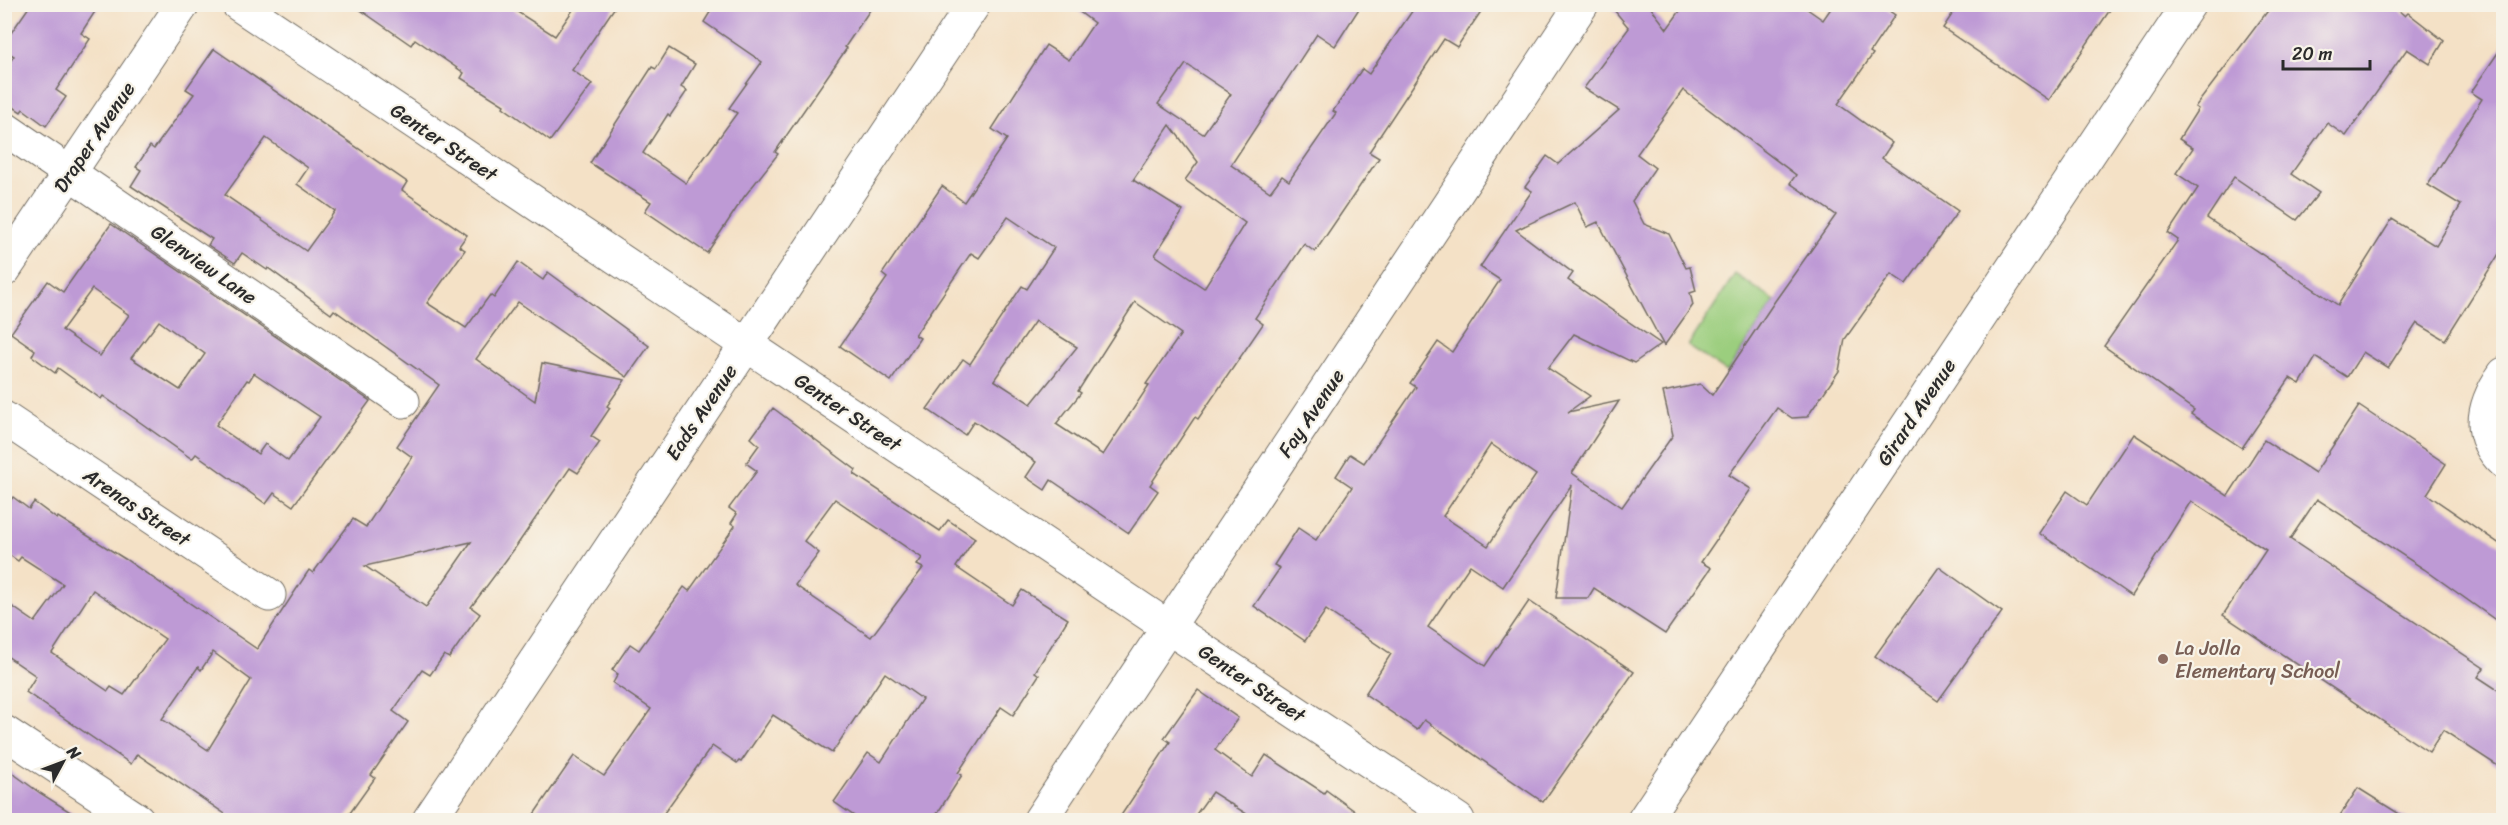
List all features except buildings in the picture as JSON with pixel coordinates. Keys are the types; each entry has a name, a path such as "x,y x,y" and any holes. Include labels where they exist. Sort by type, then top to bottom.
{"street":[{"name":"Draper Avenue","path":"4,270 183,4"},
{"name":"Genter Street","path":"238,4 1168,627 1431,809 1458,820"},
{"name":"Eads Avenue","path":"429,820 974,4"},
{"name":"Fay Avenue","path":"1040,820 1582,4"},
{"name":"Girard Avenue","path":"1644,820 2189,4"},
{"name":"Glenview Lane","path":"4,128 403,401"},
{"path":"2500,379 2487,403 2484,422 2490,446 2504,462"},
{"name":"Arenas Street","path":"4,418 269,595"},
{"path":"4,732 138,820"}],"green space":[{"path":"1735,274 1775,301 1727,372 1688,346"}],"place":[{"name":"La Jolla Elementary School","path":"2163,659"}]}
